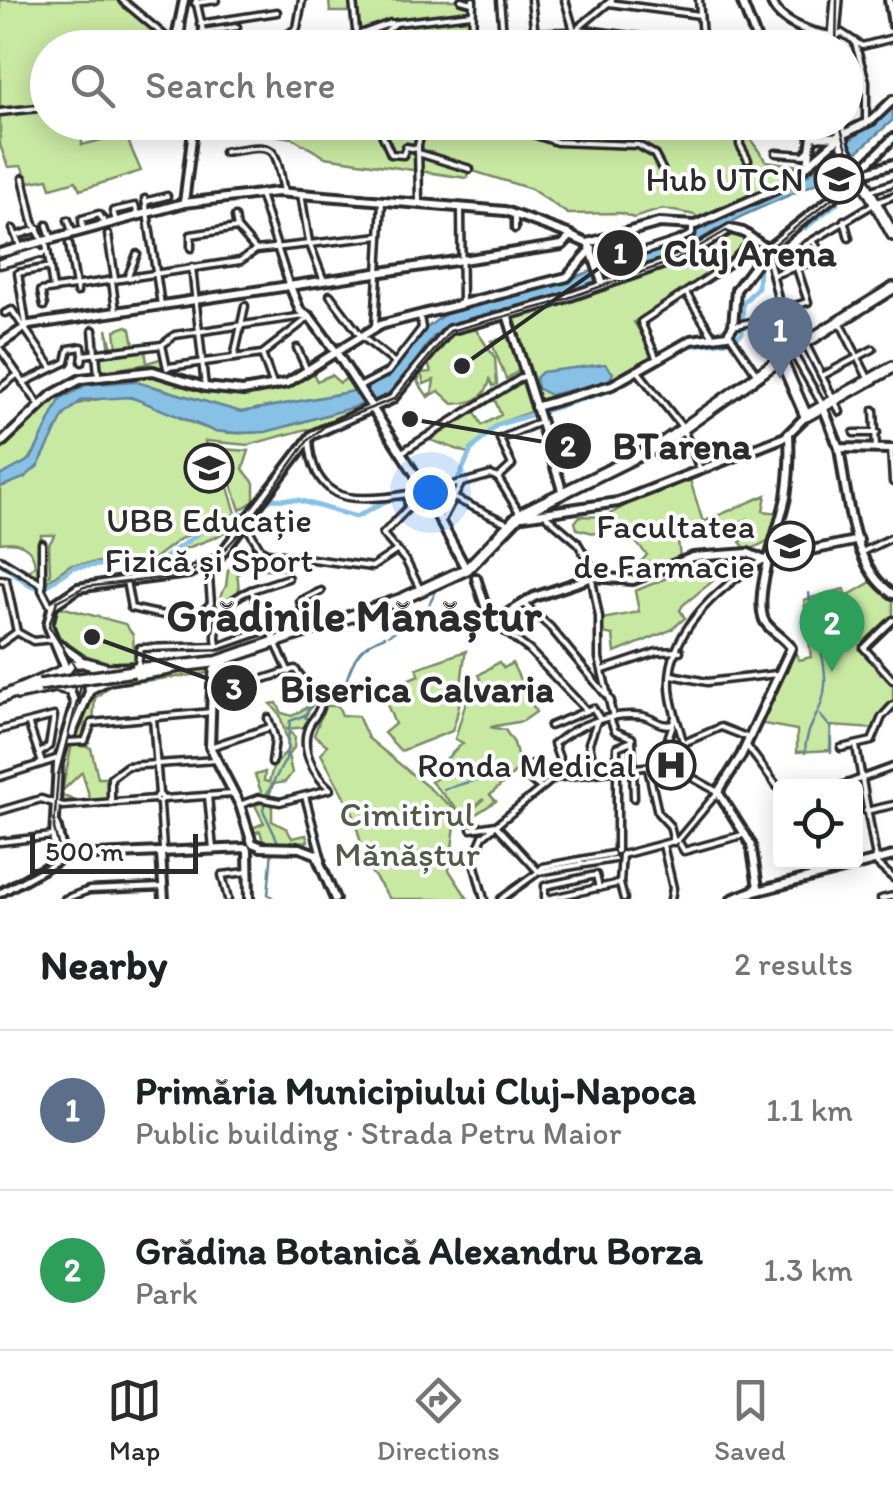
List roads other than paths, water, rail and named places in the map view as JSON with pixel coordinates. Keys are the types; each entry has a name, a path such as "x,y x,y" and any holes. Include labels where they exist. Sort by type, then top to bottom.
{"main road":[{"path":"179,30 184,0"},
{"path":"741,0 753,30"},
{"path":"771,0 776,12 807,30"},
{"path":"889,0 893,24"},
{"path":"836,30 837,3"},
{"path":"863,125 893,100"},
{"path":"535,410 639,373 656,357 691,340 732,335 736,290 767,249 833,200 893,138"},
{"path":"184,203 192,140"},
{"path":"807,166 814,140"},
{"path":"831,140 851,160 893,234"},
{"path":"0,444 71,383 98,376 167,370 205,387 237,392 274,387 375,327 565,278 590,246 659,223 692,225 779,188 836,141"},
{"path":"859,175 893,164"},
{"path":"0,253 184,203 284,192 515,213 590,246 603,282"},
{"path":"335,899 322,860 307,850 295,848 54,858 52,836 59,763 75,708 64,679 66,670 52,638 48,621 51,608 76,590 171,576 208,565 246,525 308,438 326,425 397,394 449,330 506,317 687,255 726,230 743,232 767,249"},
{"path":"0,346 24,327 572,238"},
{"path":"290,286 306,317 362,387 402,452 476,577 488,616 495,624 527,601 594,577 633,580 696,556 748,553 770,559 859,540"},
{"path":"0,698 66,670 73,663 136,669 230,660 307,628 422,591 469,567 514,519 683,430 781,359 790,346 805,342 893,288"},
{"path":"506,317 563,493"},
{"path":"781,359 806,416"},
{"path":"514,519 618,502 702,472 790,434 806,416 838,407 893,367"},
{"path":"822,410 839,448 862,552 874,581 893,594"},
{"path":"757,889 746,834 718,792 748,742 791,648 764,620 763,590 787,492 790,434"},
{"path":"839,448 892,448"},
{"path":"488,616 494,621 508,614"},
{"path":"52,638 86,663 94,674 59,763"},
{"path":"209,665 230,660"},
{"path":"230,660 216,671 210,747 240,805 250,847 249,899"},
{"path":"209,665 213,695"},
{"path":"0,698 55,686 81,692 108,679 175,666"},
{"path":"0,698 38,685 136,669"},
{"path":"0,890 60,859 64,849 56,819"},
{"path":"36,872 57,846 81,858"},
{"path":"295,848 316,856 326,873"},
{"path":"162,853 164,899"},
{"path":"736,898 757,889 893,856"}],"street":[{"path":"122,0 160,30"},
{"path":"202,30 195,1 216,0"},
{"path":"296,30 302,0"},
{"path":"353,0 356,30"},
{"path":"461,0 472,2 472,30"},
{"path":"500,0 503,30"},
{"path":"532,0 535,30"},
{"path":"566,0 574,30"},
{"path":"699,0 701,30"},
{"path":"575,30 610,2 700,16"},
{"path":"200,24 277,12"},
{"path":"365,30 471,14"},
{"path":"388,30 396,23"},
{"path":"180,30 182,24"},
{"path":"219,30 236,28"},
{"path":"863,45 893,38"},
{"path":"863,70 866,123"},
{"path":"0,112 30,109"},
{"path":"385,140 391,154 403,155 407,147 470,169"},
{"path":"419,206 420,140"},
{"path":"552,140 638,145 654,154 662,169"},
{"path":"740,140 748,160"},
{"path":"224,152 266,147 282,162 284,192"},
{"path":"776,153 804,155 810,149"},
{"path":"282,162 290,162"},
{"path":"22,178 38,229 46,238"},
{"path":"868,191 893,184"},
{"path":"301,193 309,245 324,281"},
{"path":"260,194 290,286"},
{"path":"161,306 150,231 143,213 147,200 167,196"},
{"path":"783,310 809,301 792,252 893,196"},
{"path":"375,327 382,202"},
{"path":"460,208 462,304"},
{"path":"515,213 515,229"},
{"path":"234,218 237,228 256,250"},
{"path":"68,220 72,232"},
{"path":"844,220 849,238"},
{"path":"47,225 45,253 53,289"},
{"path":"597,268 679,240 692,234 692,225"},
{"path":"191,248 190,235 237,228"},
{"path":"13,229 20,246"},
{"path":"16,236 38,229"},
{"path":"108,236 116,312"},
{"path":"44,306 42,290 77,289 128,276 246,260 256,250 380,236"},
{"path":"776,274 824,257 812,240"},
{"path":"656,357 641,322 732,262 752,242"},
{"path":"70,244 77,289"},
{"path":"767,249 790,346"},
{"path":"0,264 38,251 45,253"},
{"path":"128,276 138,254"},
{"path":"24,327 18,272 59,265"},
{"path":"192,267 205,387"},
{"path":"21,294 33,292"},
{"path":"686,292 712,336"},
{"path":"330,295 360,335 396,363"},
{"path":"234,358 245,306"},
{"path":"0,307 3,315 12,310 52,368"},
{"path":"362,387 384,376 396,363 422,328 420,316"},
{"path":"83,355 162,345 173,336 306,317"},
{"path":"162,345 167,370 262,354 306,317"},
{"path":"758,376 732,335 744,323 775,318 815,384 822,410"},
{"path":"840,322 869,380"},
{"path":"93,330 98,376"},
{"path":"805,342 838,407"},
{"path":"0,346 40,406"},
{"path":"23,383 66,362 70,348 82,348 82,362"},
{"path":"297,348 308,370"},
{"path":"822,376 873,349"},
{"path":"262,354 274,387"},
{"path":"639,373 683,430 702,472"},
{"path":"0,388 17,375"},
{"path":"402,452 524,376"},
{"path":"874,410 876,448"},
{"path":"498,478 512,466 501,438 539,423"},
{"path":"854,433 877,434"},
{"path":"308,438 312,466 334,492 431,505"},
{"path":"892,448 893,482"},
{"path":"422,591 383,533 409,501 425,492 491,475 498,478 514,519"},
{"path":"440,521 445,508 456,499 458,484"},
{"path":"456,499 514,519"},
{"path":"543,513 577,542 594,577 613,729 632,739"},
{"path":"246,525 261,550"},
{"path":"862,552 893,537"},
{"path":"42,543 42,587 51,608"},
{"path":"242,553 261,550 372,567 396,551"},
{"path":"0,559 42,587"},
{"path":"684,773 686,742 676,717 672,675 680,651 695,616 710,597 770,559"},
{"path":"130,581 128,606 165,616 204,611 211,600 208,565"},
{"path":"217,646 215,634 224,607 251,590 288,578"},
{"path":"3,579 17,632 33,640 52,638"},
{"path":"251,590 288,672"},
{"path":"307,628 300,601 322,591"},
{"path":"527,601 610,701"},
{"path":"893,620 864,648 893,680"},
{"path":"495,624 529,650 587,711"},
{"path":"136,669 138,650 217,646 269,629"},
{"path":"0,644 17,632"},
{"path":"194,647 209,665"},
{"path":"603,670 657,652 680,651"},
{"path":"213,695 294,669 319,700 321,709 308,729 310,764 314,776 330,790 274,802 259,798 240,805"},
{"path":"672,675 708,682 776,674"},
{"path":"319,700 329,696"},
{"path":"841,748 872,741 882,717 893,705"},
{"path":"550,726 596,710 599,721 589,744 592,764"},
{"path":"68,742 85,741 89,724 212,712"},
{"path":"0,730 54,716 49,746 38,754"},
{"path":"565,774 555,743 599,721 640,716 662,726 673,724"},
{"path":"650,767 662,756 676,717"},
{"path":"153,718 162,853"},
{"path":"268,718 275,742 272,764"},
{"path":"28,724 42,763"},
{"path":"210,747 271,727"},
{"path":"686,742 721,727 748,742 773,780"},
{"path":"632,739 634,798"},
{"path":"624,899 617,857 617,746 632,739"},
{"path":"856,746 860,779 893,767"},
{"path":"111,804 110,783 116,772 157,764 216,760"},
{"path":"0,777 42,763 59,763"},
{"path":"533,764 525,776 541,788"},
{"path":"650,767 658,813 684,850 746,834"},
{"path":"484,899 473,856 480,840 541,788 565,774 650,767 684,773 718,792 677,843 539,871 501,899"},
{"path":"0,811 41,799 57,806 234,794"},
{"path":"863,795 876,858 893,878"},
{"path":"208,796 213,849"},
{"path":"305,796 322,860"},
{"path":"866,811 893,805"},
{"path":"471,829 496,825"},
{"path":"496,825 539,871"},
{"path":"0,842 52,836"},
{"path":"663,845 673,888 671,899"},
{"path":"307,850 319,849"},
{"path":"228,899 222,875 248,872"},
{"path":"600,888 596,875 546,886 545,899 576,896 620,883"},
{"path":"64,899 91,890 163,887"},
{"path":"881,899 893,896"}],"water":[{"path":"893,105 893,120 828,178 742,216 686,251 559,296 448,325 433,337 396,388 379,400 266,432 239,433 214,431 131,397 82,400 64,415 38,466 24,478 0,487 0,476 31,459 60,400 86,385 133,381 241,412 360,390 389,376 424,330 445,314 552,285 684,239 727,211 805,177 850,140 863,140 863,130"},
{"path":"605,364 613,373 609,381 550,395 537,388 536,378 542,372"}],"waterway":[{"path":"870,189 893,181"},
{"path":"805,228 837,203"},
{"path":"681,349 728,340 742,333 743,303 758,287 759,267 768,255"},
{"path":"0,563 30,585 43,588 74,567 129,563 150,568 216,521 246,513 272,499 298,500 356,517 393,498 425,503 438,500 454,489 471,450 497,425 609,391 650,366"},
{"path":"453,580 458,578"},
{"path":"388,635 423,617 438,587"},
{"path":"805,753 825,686 809,593"},
{"path":"316,692 346,681 359,653 385,636"},
{"path":"265,797 286,759 290,721 305,715 314,697"},
{"path":"820,715 831,728 831,752"},
{"path":"444,789 501,773"},
{"path":"265,801 263,810 279,844"},
{"path":"272,850 268,894 274,899"}],"tram line":[{"path":"836,30 837,0"},
{"path":"0,889 53,861 60,852 54,828 58,775 81,686 77,670 49,626 57,601 84,587 180,576 212,563 247,525 309,439 325,426 394,399 450,331 551,304 676,260 726,231 759,246 775,244 856,179 844,140"}],"place":[{"name":"Hub UTCN","path":"839,179"},
{"name":"Cluj Arena","path":"462,366"},
{"name":"Primăria Municipiului Cluj-Napoca","path":"780,379"},
{"name":"BTarena","path":"410,419"},
{"name":"UBB Educație Fizică și Sport","path":"209,468"},
{"name":"Facultatea de Farmacie","path":"790,546"},
{"name":"Biserica Calvaria","path":"92,637"},
{"name":"Grădina Botanică Alexandru Borza","path":"832,672"},
{"name":"Ronda Medical","path":"671,765"}],"district":[{"name":"Grădinile Mănăștur","path":"354,615"}],"park label":[{"name":"Cimitirul Mănăștur","path":"407,834"}]}
